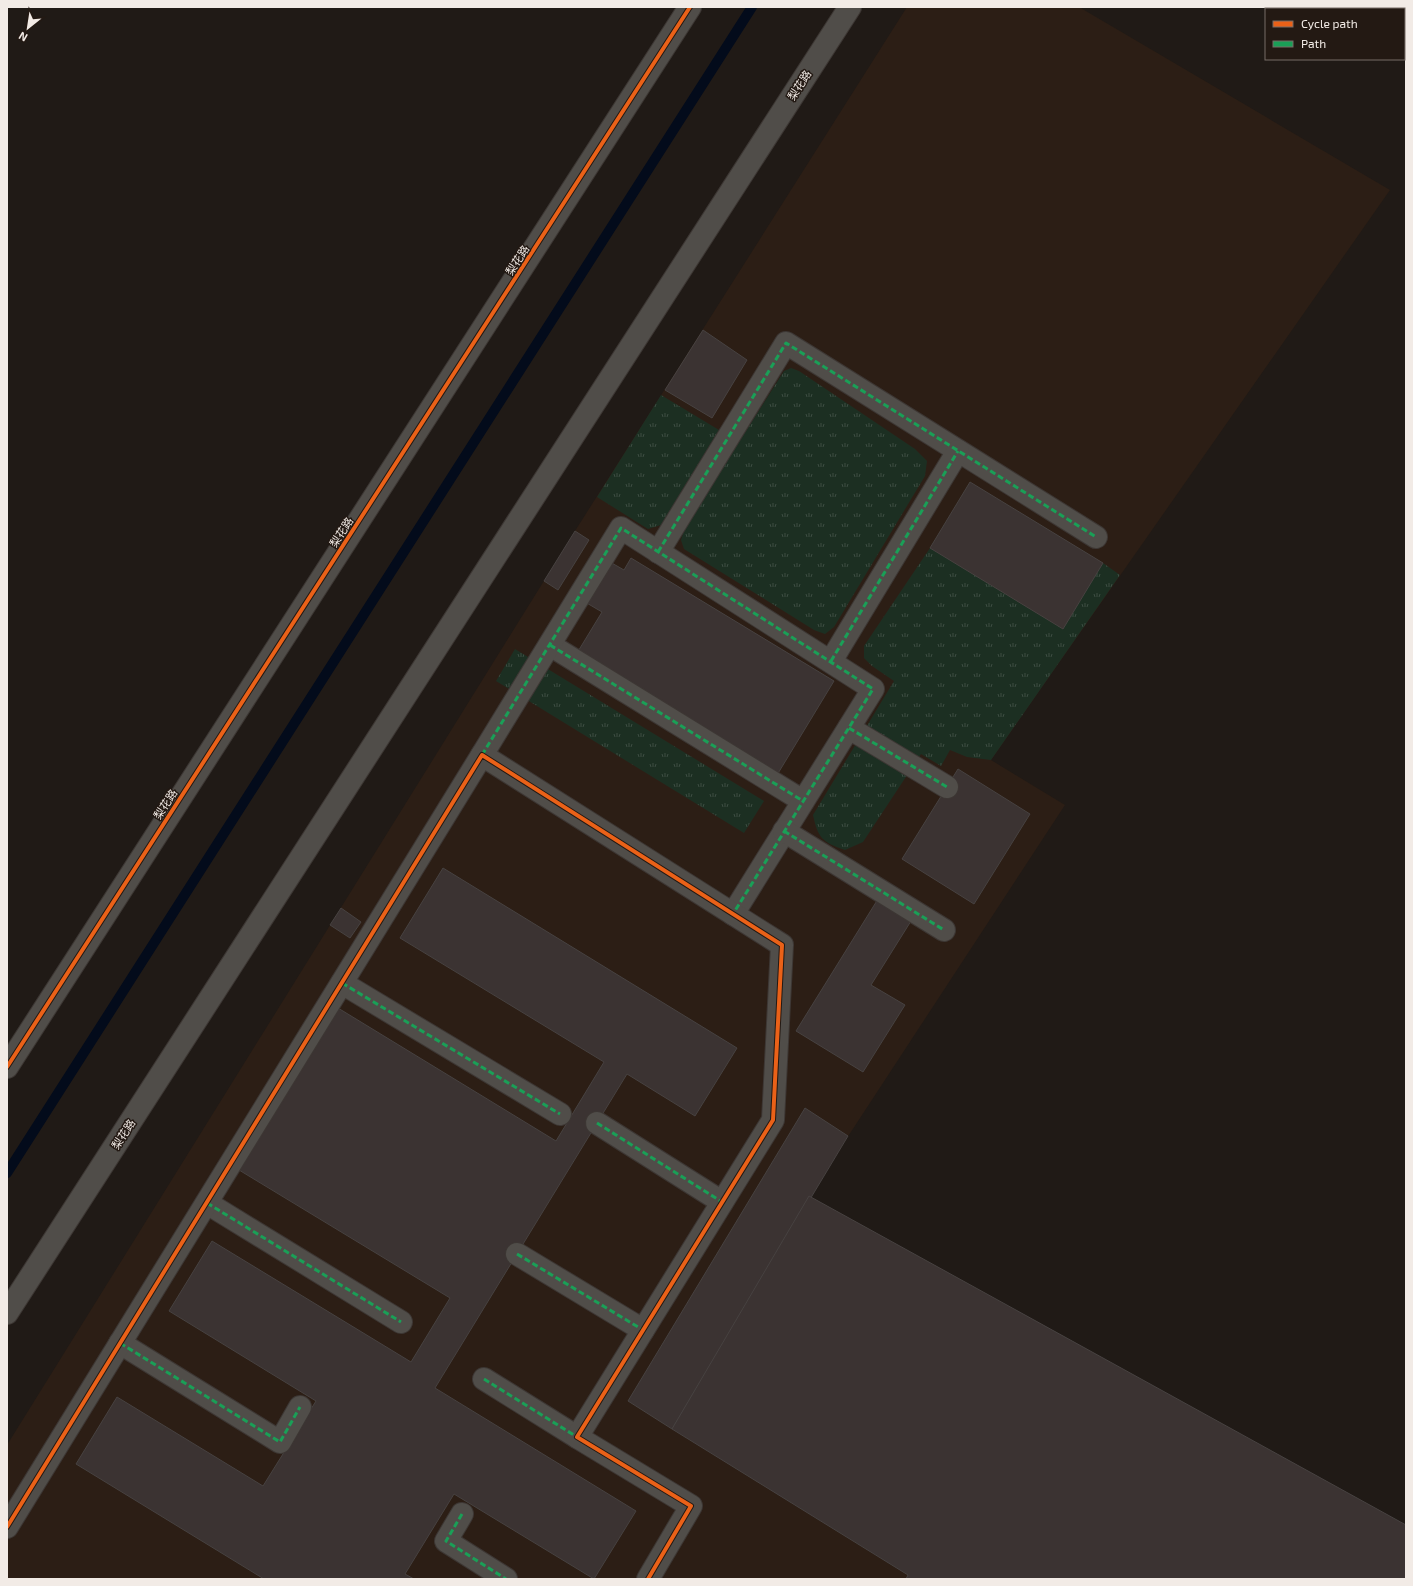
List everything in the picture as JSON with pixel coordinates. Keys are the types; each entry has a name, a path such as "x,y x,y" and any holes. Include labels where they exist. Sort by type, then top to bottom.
{"street":[{"name":"梨花路","path":"7,1067 690,7"},
{"name":"梨花路","path":"7,1313 850,7"},
{"path":"658,552 786,343 1096,537"},
{"path":"831,661 958,451"},
{"path":"7,1527 621,528 873,689 733,914"},
{"path":"550,645 803,801"},
{"path":"849,728 947,787"},
{"path":"482,755 782,945 773,1120 578,1437"},
{"path":"784,831 944,930"},
{"path":"342,983 560,1114"},
{"path":"597,1122 722,1202"},
{"path":"207,1203 401,1322"},
{"path":"517,1254 643,1330"},
{"path":"120,1343 280,1442 300,1407"},
{"path":"484,1379 691,1506 648,1579"},
{"path":"462,1514 446,1541 506,1579"}],"shaded area":[{"path":"907,7 1079,7 1390,190 991,760 1065,805 809,1196 672,1429 908,1575 906,1579 7,1579 7,1445 575,531"}],"green space":[{"path":"791,368 799,371 915,449 927,461 925,476 834,627 825,634 814,630 684,549 681,540 685,527 784,371"},
{"path":"661,395 719,430 661,525 648,529 597,497"},
{"path":"930,548 1063,629 1103,563 1120,575 991,760 967,757 950,750 941,766 921,754 863,842 845,850 822,838 817,829 813,815 894,681 872,666 864,658 864,646"},
{"path":"515,649 764,801 744,833 496,681"}],"building":[{"path":"703,330 747,360 712,418 665,390"},
{"path":"970,482 1103,563 1063,629 930,548"},
{"path":"575,531 589,540 558,590 544,581"},
{"path":"631,558 834,681 777,775 577,653 602,612 585,602 610,562 624,570"},
{"path":"958,769 1030,814 974,904 902,859"},
{"path":"443,868 737,1048 695,1116 627,1074 435,1388 636,1511 594,1579 454,1494 405,1574 414,1579 264,1579 76,1464 117,1397 263,1486 316,1401 169,1311 212,1241 411,1362 450,1298 239,1170 338,1008 556,1141 604,1062 400,938"},
{"path":"878,899 911,921 871,985 905,1005 863,1072 796,1031"},
{"path":"341,908 361,922 350,938 330,925"},
{"path":"805,1108 848,1136 672,1429 628,1401"},
{"path":"809,1196 1406,1525 1406,1579 906,1579 908,1575 672,1429"}],"waterway":[{"path":"7,1173 752,7"}],"marked path":[{"path":"658,552 786,343 1096,537"},
{"path":"831,661 958,451"},
{"path":"482,755 621,528 873,689 733,914"},
{"path":"550,645 803,801"},
{"path":"849,728 947,787"},
{"path":"784,831 944,930"},
{"path":"342,983 560,1114"},
{"path":"597,1123 722,1202"},
{"path":"207,1203 401,1322"},
{"path":"517,1254 643,1330"},
{"path":"120,1343 280,1442 300,1407"},
{"path":"484,1379 577,1437"},
{"path":"462,1514 446,1541 506,1579"}],"cycle path":[{"path":"7,1067 690,7"},
{"path":"7,1527 482,755 782,945 773,1120 577,1437 691,1506 648,1579"}]}
